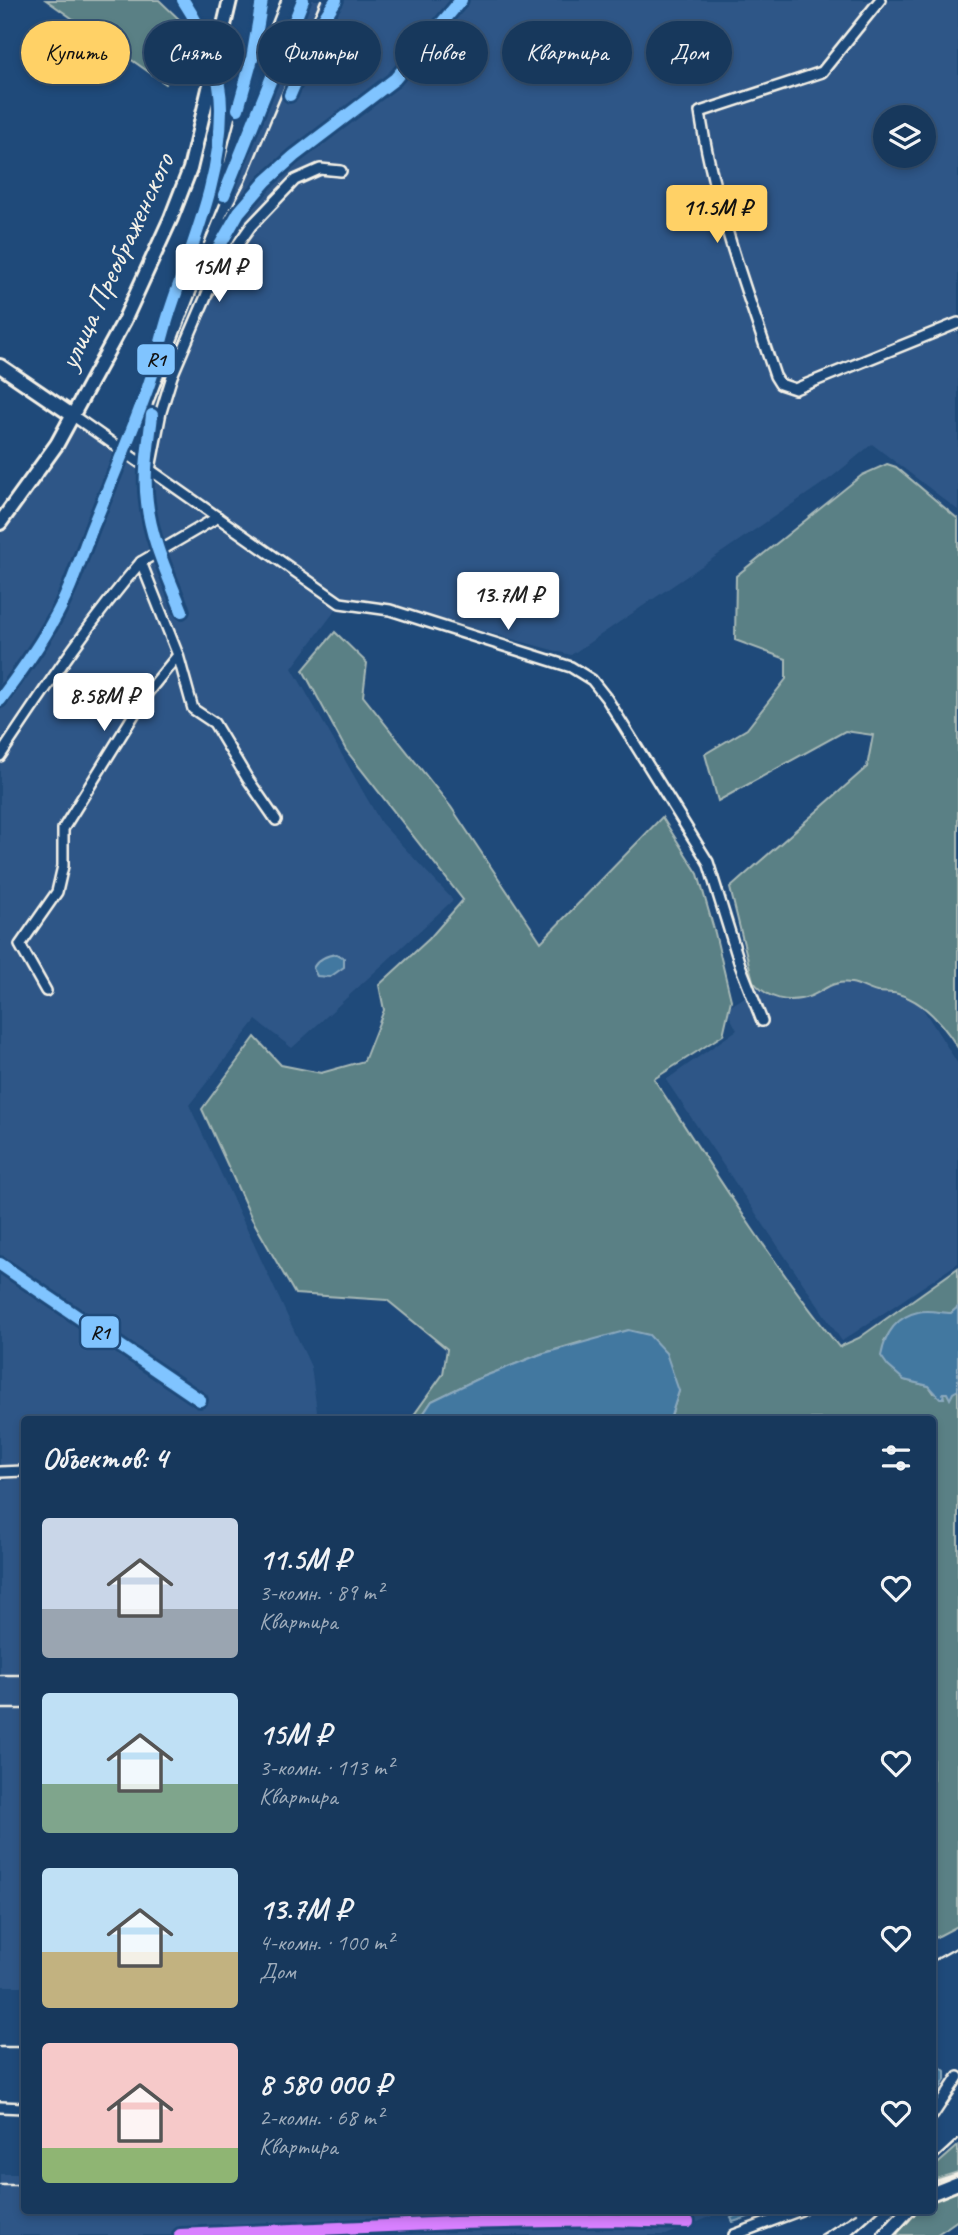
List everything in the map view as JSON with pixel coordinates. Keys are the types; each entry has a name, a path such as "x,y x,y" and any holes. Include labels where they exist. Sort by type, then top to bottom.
{"street":[{"name":"улица Преображенского","path":"0,523 57,444 124,321 171,218 190,169 230,0"},
{"path":"880,0 822,72 701,112 707,162 743,281 780,384 795,389 958,323"},
{"path":"150,469 161,412 172,376 213,280 251,226 295,180 320,169 341,171"},
{"path":"0,366 340,603 390,610 571,667 592,681 607,699 708,862 740,965 762,1021"},
{"path":"0,756 75,644 141,562 218,517"},
{"path":"141,562 178,655 194,709 214,723 276,820"},
{"path":"46,991 20,945 57,892 63,866 63,829 148,692 178,655"},
{"path":"0,1472 21,1471"},
{"path":"936,2110 958,2077"},
{"path":"0,2107 21,2108"},
{"path":"936,2192 958,2183"},
{"path":"734,2235 790,2214"},
{"path":"886,2235 904,2214"}],"shaded area":[{"path":"310,0 958,0 958,510 872,444 832,477 571,655 391,606 342,598 155,465 187,346 249,147 275,84 381,84 381,21 301,21"},
{"path":"78,425 337,608 292,668 381,823 453,900 292,1048 256,1020 189,1105 311,1367 318,1416 21,1416 21,1466 0,1468 0,534"},
{"path":"881,943 958,1064 958,1263 842,1341 666,1080 737,1030 726,1009 767,983 782,1002"},
{"path":"337,954 344,958 344,967 330,977 317,976 313,968 317,962 326,956"},
{"path":"958,1307 958,1390 950,1399 947,1393 943,1393 944,1398 940,1398 929,1386 904,1380 881,1356 888,1334 903,1318 922,1311 951,1313"},
{"path":"628,1330 649,1335 666,1353 679,1391 671,1416 422,1416 432,1401 475,1380 541,1354"},
{"path":"21,1478 21,1986 0,1986 0,1480"},
{"path":"936,2066 945,2071 945,2080 936,2095"},
{"path":"0,2174 21,2174 21,2214 712,2216 666,2235 0,2235"},
{"path":"738,2214 757,2214 733,2222 731,2218"}],"green space":[{"path":"46,0 159,0 180,20 144,21 144,69 130,59 130,21 76,21"},
{"path":"887,464 896,467 958,519 958,1048 940,1024 908,997 877,992 852,983 841,983 811,996 787,1000 772,996 753,981 730,888 867,767 873,735 845,731 718,801 705,754 747,729 786,679 786,659 735,640 736,576 862,475"},
{"path":"335,632 367,663 363,696 451,807 541,942 662,817 698,874 731,1000 723,1035 654,1079 767,1249 839,1347 859,1338 958,1268 958,1307 951,1313 920,1313 905,1318 891,1330 884,1341 904,1380 929,1386 934,1393 947,1393 950,1398 953,1392 958,1390 958,1926 936,1937 936,1416 671,1416 679,1391 581,1342 541,1354 475,1380 432,1401 422,1416 413,1416 443,1374 447,1349 387,1300 295,1294 252,1219 202,1109 255,1037 281,1065 321,1073 364,1061 384,1010 379,985 429,939 463,900 346,750 303,670"},
{"path":"958,2146 958,2172 936,2179 936,2165"},
{"path":"958,2189 958,2220 936,2235 894,2235 912,2214 936,2214 936,2198"}],"railway":[{"path":"0,700 41,642 70,587 147,390 210,188 220,136 218,80 210,52 183,0"},
{"path":"253,54 262,0"},
{"path":"224,162 236,115 281,0"},
{"path":"204,243 303,0"},
{"path":"226,218 245,182 321,0"},
{"path":"322,21 336,0"},
{"path":"220,245 254,195 297,155 402,72 461,0"},
{"path":"182,611 155,543 147,501 146,466 153,404 220,232"},
{"path":"0,1264 200,1400"},
{"path":"0,1675 20,1675"},
{"path":"0,1709 21,1709"},
{"path":"936,1959 958,1947"},
{"path":"0,2047 21,2047"},
{"path":"936,2159 958,2139"},
{"path":"936,2181 958,2174"},
{"path":"0,2185 21,2185"},
{"path":"821,2235 854,2214"},
{"path":"851,2235 875,2214"},
{"path":"180,2235 455,2223 607,2220 688,2222"}],"transit line":[{"name":"R1","path":"0,700 41,642 70,587 147,390 210,188 220,136 218,80 210,52 183,0"},
{"name":"R1","path":"238,109 252,59 262,0"},
{"name":"R1","path":"224,195 303,0"},
{"name":"R1","path":"290,95 321,23 336,0"},
{"name":"R1","path":"199,282 239,212 266,181 294,156 395,79 461,0"},
{"name":"R1","path":"152,415 146,480 149,516 161,557 182,611"},
{"name":"R1","path":"0,1264 200,1400"},
{"path":"180,2235 455,2223 607,2220 688,2222"}]}
